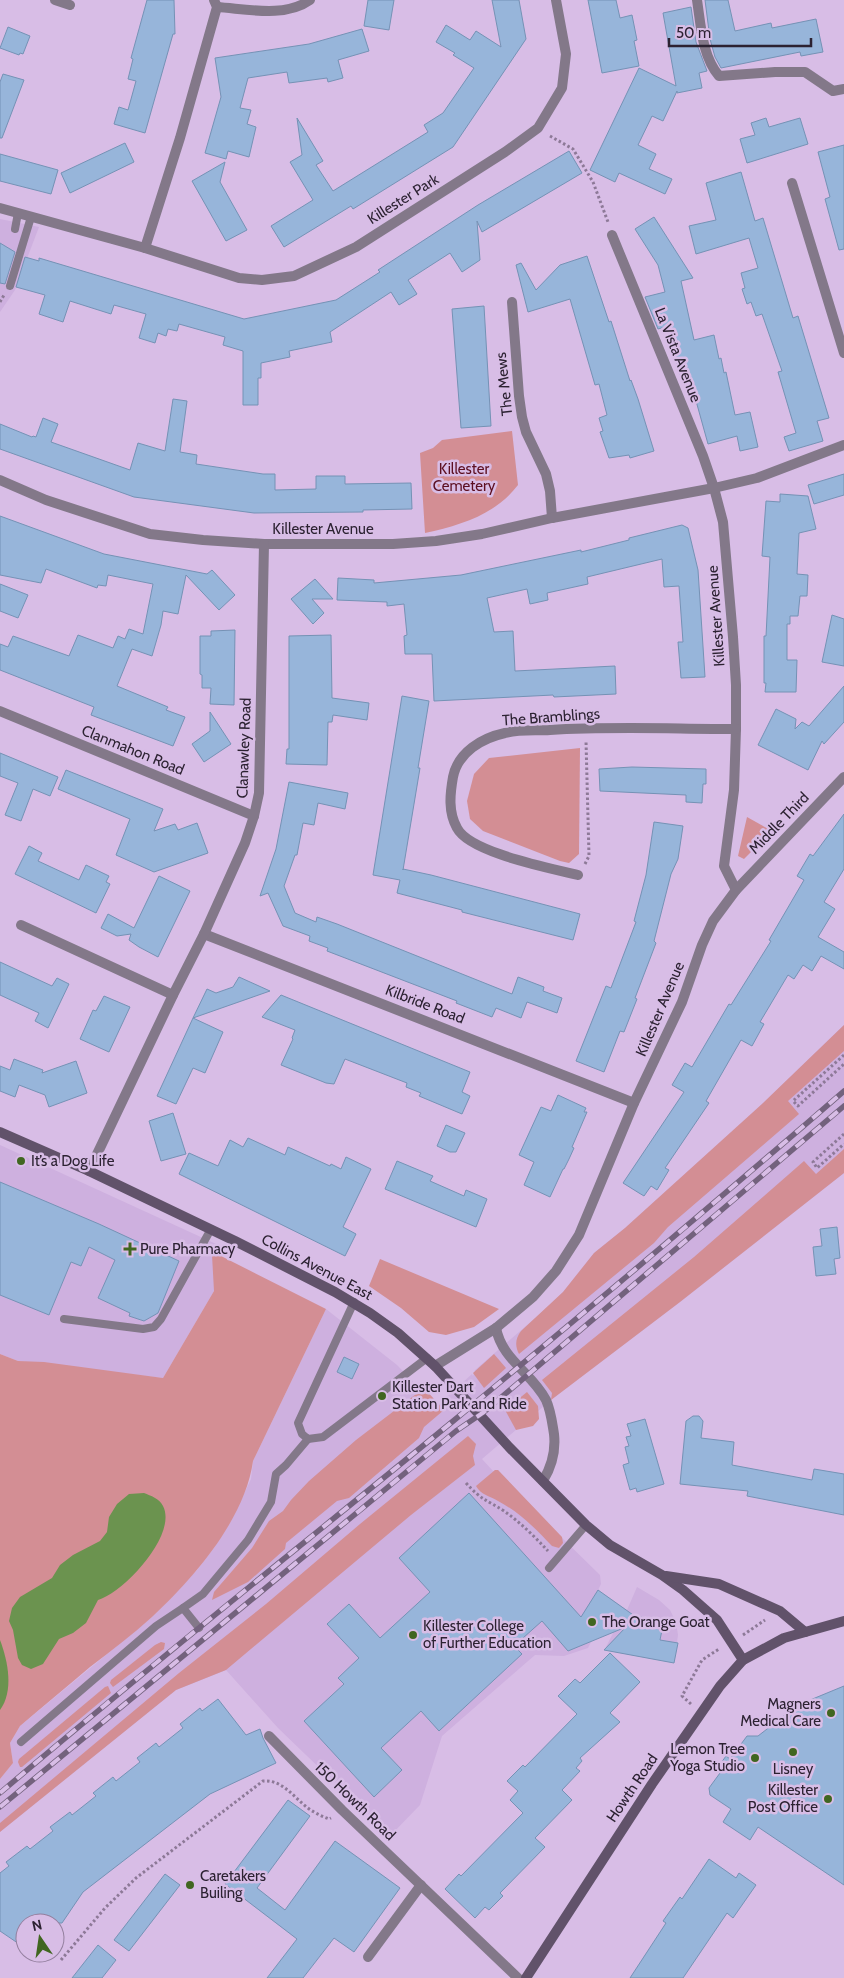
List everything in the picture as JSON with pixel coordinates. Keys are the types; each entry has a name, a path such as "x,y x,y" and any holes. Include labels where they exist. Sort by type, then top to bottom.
{"main road":[{"name":"Collins Avenue East","path":"0,1132 88,1170 211,1229 354,1302 398,1333 435,1366 503,1440 586,1525 610,1545 662,1575 683,1590 717,1620 743,1660"},
{"name":"Collins Avenue East","path":"662,1575 718,1584 780,1611 805,1632"},
{"name":"Howth Road","path":"526,1978 652,1784 720,1686 743,1660 778,1641 844,1621"}],"street":[{"path":"55,0 70,5"},
{"path":"145,248 180,138 216,4 281,11 298,8 310,0"},
{"name":"Killester Park","path":"0,208 145,248 239,278 262,280 294,276 356,247 505,152 538,128 562,88 566,54 556,0"},
{"path":"697,0 703,40 710,65 720,76 805,72 833,91 844,89"},
{"path":"792,183 844,353"},
{"name":"La Vista Avenue","path":"612,235 703,456 714,488"},
{"name":"The Mews","path":"512,302 522,417 526,432 546,474 550,491 552,518"},
{"path":"714,488 757,478 844,445"},
{"name":"Killester Avenue","path":"0,480 46,500 150,534 264,544 393,544 436,541 482,534 552,518 714,488 723,522 736,685 734,790 724,866 736,890 713,921 702,945 682,1002 634,1103 579,1235 556,1272 534,1297 496,1328 435,1366"},
{"name":"Clanawley Road","path":"88,1170 204,934 245,843 254,816 259,793 264,544"},
{"name":"Clanmahon Road","path":"0,711 254,816"},
{"name":"The Bramblings","path":"578,875 500,854 471,843 457,829 451,812 450,794 455,766 467,752 484,739 506,732 585,728 736,729"},
{"name":"Middle Third","path":"736,890 844,777"},
{"path":"21,925 173,995"},
{"name":"Kilbride Road","path":"204,934 634,1103"},
{"path":"496,1328 500,1345 543,1396 552,1416 554,1457 543,1481"},
{"name":"150 Howth Road","path":"269,1736 342,1810 518,1978"},
{"path":"368,1957 421,1885"}],"lane":[{"path":"15,228 18,213"},
{"path":"10,286 32,217"},
{"path":"64,1319 143,1329 154,1327 161,1319 211,1229"},
{"path":"308,1439 302,1434 298,1423 354,1302"},
{"path":"21,1742 156,1626 203,1594 248,1540 271,1502 276,1474 308,1439 323,1437 427,1358"},
{"path":"549,1568 586,1525"},
{"path":"183,1608 199,1628"}],"path":[{"path":"538,128 573,148 593,182 612,235"},
{"path":"578,875 588,856 585,728"},
{"path":"844,1055 793,1101 798,1106 844,1064"},
{"path":"844,1134 812,1162 818,1168 844,1144"},
{"path":"466,1483 478,1496 513,1518 557,1561"},
{"path":"65,1955 105,1908 136,1878 264,1781 271,1780 279,1784 313,1812 329,1819 342,1810"}],"shaded area":[{"path":"0,219 39,227 15,290 0,312"},
{"path":"844,1025 844,1173 680,1302 551,1400 482,1459 493,1471 498,1470 552,1528 600,1575 601,1584 598,1590 627,1610 637,1587 659,1600 670,1610 676,1622 678,1635 674,1663 614,1652 606,1647 613,1633 604,1628 592,1640 588,1648 564,1656 535,1655 442,1736 420,1805 390,1836 278,1728 226,1670 176,1690 0,1832 0,1779 13,1763 10,1743 20,1726 152,1617 197,1570 214,1548 232,1519 251,1479 253,1461 326,1309 397,1365 421,1390 424,1388 439,1404 472,1374 473,1376 475,1370 563,1292 594,1253 625,1228 762,1104"},
{"path":"0,1145 216,1244 214,1291 163,1378 18,1361 0,1354"},
{"path":"144,1493 161,1503 166,1518 163,1532 156,1547 134,1575 109,1595 98,1600 86,1623 73,1633 59,1639 43,1664 31,1669 22,1665 18,1658 13,1630 9,1621 12,1608 20,1597 52,1578 60,1565 73,1555 100,1541 107,1532 109,1517 117,1504 129,1494"},
{"path":"0,1640 7,1666 8,1685 7,1694 0,1710"}],"green space":[{"name":"Killester Cemetery","path":"512,431 518,485 499,504 488,511 464,522 425,533 420,453 433,448 442,440"},
{"path":"580,748 579,854 569,863 483,831 470,819 467,801 474,774 489,758"},
{"path":"747,817 772,831 744,859 738,856"},
{"path":"844,1025 844,1051 788,1101 799,1114 668,1227 654,1243 519,1354 516,1342 521,1331 563,1292 594,1253 625,1228 762,1104"},
{"path":"844,1149 844,1173 680,1302 551,1400 552,1393 542,1380 694,1257 804,1161 816,1174"},
{"path":"212,1255 219,1255 326,1309 253,1461 248,1483 229,1526 200,1566 152,1617 20,1726 10,1743 13,1763 0,1779 0,1354 18,1361 44,1362 163,1378 214,1291"},
{"path":"380,1259 499,1309 474,1327 446,1335 429,1332 401,1308 369,1286"},
{"path":"494,1354 506,1368 484,1388 473,1373"},
{"path":"424,1388 444,1410 424,1427 419,1438 349,1498 337,1501 286,1543 285,1549 248,1582 212,1600 214,1592 252,1548 269,1521 283,1511 309,1481 356,1440"},
{"path":"527,1392 538,1406 539,1419 533,1426 516,1430 505,1410"},
{"path":"468,1436 476,1444 473,1456 475,1465 411,1515 226,1670 176,1690 0,1832 0,1823 179,1673 266,1604"},
{"path":"495,1470 498,1470 562,1537 563,1543 559,1548 552,1546 513,1510 478,1489 476,1486"},
{"path":"161,1642 165,1643 164,1649 113,1687 110,1683 111,1680"},
{"path":"108,1686 111,1693 20,1767 19,1759"}],"building":[{"path":"147,0 174,0 175,34 173,34 145,133 114,124 119,107 128,110 136,81 128,79 133,59 131,58"},
{"path":"368,0 394,0 389,30 364,26"},
{"path":"492,0 519,0 526,39 453,147 353,209 351,206 284,247 271,226 313,200 290,162 302,155 297,118 323,161 316,165 333,191 428,132 424,125 443,113 474,68 453,55 455,53 436,42 446,25 470,40 476,31 501,47"},
{"path":"588,0 616,0 620,18 632,15 637,40 634,41 639,66 602,73"},
{"path":"705,0 728,0 735,31 771,23 772,28 816,19 823,52 801,56 800,52 721,68 715,57 710,39"},
{"path":"691,7 696,42 707,71 699,73 702,88 677,93 677,91 663,121 652,116 638,145 656,154 649,169 672,179 665,194 619,173 615,182 590,170 639,68 676,86 663,13"},
{"path":"8,27 30,36 23,54 20,53 19,55 0,48"},
{"path":"362,29 369,51 338,60 343,78 328,82 327,78 289,83 287,72 248,78 240,108 251,110 247,124 256,127 249,157 228,151 226,159 205,153 221,97 215,58 309,44"},
{"path":"3,74 24,80 2,138 0,138 0,82"},
{"path":"766,118 769,127 800,118 808,144 747,163 740,139 755,135 751,123"},
{"path":"125,143 134,162 70,193 61,173"},
{"path":"844,145 844,249 839,250 825,199 830,197 818,152"},
{"path":"569,151 582,173 482,232 477,221 480,260 462,272 450,253 408,280 417,294 399,305 391,292 330,332 332,342 289,351 290,357 261,363 261,378 258,378 258,405 243,405 243,351 223,345 225,337 179,324 177,331 168,329 166,336 158,333 155,343 139,338 146,314 114,305 111,314 70,301 63,322 39,314 45,295 16,287 25,257 39,261 39,258 244,319 336,300 380,272 378,270 478,205"},
{"path":"0,154 58,170 51,194 0,181"},
{"path":"225,162 220,182 247,230 226,241 192,181"},
{"path":"741,172 755,221 763,218 793,318 798,316 829,418 817,421 823,441 789,451 784,437 796,433 778,372 782,371 762,314 756,316 751,302 747,304 742,289 745,288 741,273 758,268 749,238 696,254 689,226 716,220 706,183"},
{"path":"654,217 693,278 681,281 694,340 714,335 719,359 721,358 724,373 726,372 735,415 750,412 758,447 740,451 737,436 708,444 688,372 679,374 668,326 658,329 645,297 665,292 658,265 635,229"},
{"path":"0,243 15,252 5,284 0,283"},
{"path":"587,256 638,399 654,451 630,458 629,455 609,458 600,432 603,431 599,418 607,415 599,384 595,385 570,299 528,312 516,265 521,263 536,290 560,265"},
{"path":"484,306 491,426 461,428 452,309"},
{"path":"173,399 187,401 180,452 197,455 196,464 263,474 275,474 275,490 316,489 316,476 345,476 345,484 411,483 412,509 363,510 363,512 254,513 134,497 0,449 0,424 36,437 43,418 58,424 51,442 130,470 138,443 165,451"},
{"path":"844,474 844,495 814,504 808,485"},
{"path":"780,494 808,496 816,529 799,533 797,574 808,575 807,596 800,596 798,616 790,616 790,624 787,624 787,660 797,660 796,692 765,692 766,683 764,683 764,636 766,636 770,557 762,556 766,501 780,502"},
{"path":"0,516 104,554 207,574 212,570 235,595 219,610 186,575 178,614 163,611 152,656 132,649 117,686 168,707 166,710 185,717 173,746 91,715 94,707 0,670 0,644 8,647 13,636 69,656 78,635 113,648 118,636 125,639 129,629 143,634 153,584 108,575 106,586 98,585 97,588 46,569 41,583 0,575"},
{"path":"682,525 688,528 698,570 705,677 681,678 678,642 683,642 679,586 664,587 662,559 587,577 588,584 547,593 548,600 530,604 527,589 487,598 494,632 513,631 515,671 615,666 616,694 434,701 432,654 405,654 404,636 407,635 404,604 387,606 387,602 337,600 338,578 374,580 374,583 461,575 581,550 581,552"},
{"path":"315,579 333,599 312,599 324,613 313,624 291,599"},
{"path":"0,584 28,595 18,618 0,611"},
{"path":"832,615 844,619 844,666 822,662"},
{"path":"235,630 234,705 210,704 211,688 202,688 200,636 211,636 211,631"},
{"path":"331,635 332,698 369,703 367,720 333,715 332,722 328,722 327,765 286,764 287,749 289,749 289,636"},
{"path":"844,686 844,722 824,744 822,741 808,770 758,745 776,709 796,719 795,729 802,722 809,726"},
{"path":"402,696 429,701 403,869 580,914 573,940 462,912 462,910 397,893 400,880 373,875"},
{"path":"210,712 231,744 204,762 192,744 210,731"},
{"path":"0,753 58,777 50,796 33,789 21,821 5,815 18,783 0,776"},
{"path":"632,767 706,769 706,784 703,784 702,803 686,802 686,795 600,791 599,769"},
{"path":"66,770 163,809 154,831 175,824 178,830 197,823 208,853 154,872 116,855 130,819 58,789"},
{"path":"289,782 348,793 345,809 318,803 314,825 303,823 297,855 295,855 284,886 295,913 316,922 317,917 337,924 512,994 518,977 544,987 543,991 562,998 557,1013 527,1002 521,1018 496,1008 492,1017 456,1003 457,1001 327,951 328,948 309,941 310,936 283,926 268,893 260,896 276,849"},
{"path":"844,814 844,869 824,902 835,909 818,937 844,952 844,969 821,956 812,971 803,965 794,979 788,975 760,1022 764,1024 752,1046 741,1040 706,1101 709,1103 665,1168 669,1170 657,1190 651,1186 644,1196 623,1183 684,1092 672,1085 685,1063 692,1067 729,1004 731,1005 771,941 769,940 804,880 797,876 810,854 813,856"},
{"path":"654,822 683,826 678,859 671,874 654,941 656,943 635,998 637,999 624,1032 620,1031 604,1072 576,1061 606,986 611,988 636,922 634,921 646,875"},
{"path":"29,846 42,853 38,861 79,880 86,865 109,876 106,882 110,884 96,913 15,874"},
{"path":"159,876 190,891 158,957 129,940 131,934 117,936 101,928 108,914 134,928"},
{"path":"0,962 52,986 57,978 69,984 48,1028 35,1021 39,1013 0,995"},
{"path":"239,977 270,991 193,1018 207,989 216,993 233,987"},
{"path":"281,995 470,1072 462,1092 470,1096 462,1114 419,1096 421,1093 406,1087 407,1083 345,1059 334,1084 326,1083 281,1065 295,1030 262,1017"},
{"path":"104,996 130,1007 109,1052 80,1039 93,1010 96,1011"},
{"path":"193,1018 223,1032 205,1073 193,1068 176,1104 157,1096"},
{"path":"14,1059 43,1070 42,1073 76,1061 87,1093 49,1107 45,1095 19,1085 15,1097 0,1091 0,1066 10,1070"},
{"path":"558,1095 586,1108 584,1112 587,1112 572,1147 574,1148 550,1197 524,1185 534,1162 519,1155 541,1107 551,1111"},
{"path":"173,1113 186,1154 161,1161 149,1121"},
{"path":"446,1125 465,1133 456,1152 450,1152 437,1146"},
{"path":"248,1138 285,1155 288,1147 341,1169 346,1157 371,1169 343,1227 356,1234 345,1256 179,1174 189,1153 218,1166 230,1140 243,1147"},
{"path":"397,1161 433,1176 430,1181 464,1196 466,1190 487,1199 476,1227 385,1189"},
{"path":"0,1182 99,1224 179,1261 158,1313 144,1321 129,1316 130,1313 98,1298 115,1260 89,1247 81,1266 71,1262 49,1315 0,1295"},
{"path":"837,1227 840,1258 834,1259 836,1274 816,1276 813,1247 822,1246 820,1229"},
{"path":"344,1357 359,1364 352,1379 337,1372"},
{"path":"693,1416 699,1416 703,1421 701,1438 734,1442 732,1465 812,1480 814,1469 844,1474 844,1515 747,1496 748,1491 680,1484 686,1421"},
{"path":"645,1419 664,1484 637,1492 636,1488 630,1490 623,1465 629,1463 625,1447 629,1446 626,1437 631,1436 627,1424"},
{"path":"469,1493 581,1617 598,1590 636,1617 652,1620 651,1627 662,1630 660,1640 678,1643 674,1663 604,1650 626,1627 568,1651 542,1621 514,1646 522,1654 439,1731 421,1711 381,1748 402,1770 374,1797 304,1721 344,1684 338,1678 359,1658 327,1624 349,1604 380,1638 430,1592 399,1558"},
{"path":"610,1653 640,1682 610,1713 620,1722 580,1758 582,1761 576,1768 580,1771 562,1790 572,1800 535,1838 545,1847 500,1893 503,1896 489,1910 485,1907 475,1918 445,1889 459,1874 461,1876 523,1813 510,1800 518,1791 507,1781 523,1765 525,1767 577,1714 558,1696 575,1679 580,1683"},
{"path":"844,1686 844,1885 758,1827 750,1840 723,1822 731,1809 710,1795 709,1788 720,1773 716,1770 726,1756 730,1759 747,1736 758,1736 798,1705"},
{"path":"218,1699 246,1735 260,1729 276,1763 210,1794 83,1892 65,1919 65,1913 15,1913 15,1941 0,1931 0,1873 9,1866 6,1862 27,1846 30,1849 53,1831 50,1827 70,1812 72,1815 96,1796 93,1793 113,1777 116,1781 140,1762 137,1758 156,1743 159,1747 183,1728 180,1724 200,1708 202,1711"},
{"path":"288,1800 310,1816 257,1888 285,1910 335,1841 400,1888 354,1952 334,1938 303,1978 267,1978 297,1939 225,1884"},
{"path":"709,1859 736,1878 739,1873 756,1885 733,1918 727,1913 683,1978 630,1978 666,1923 663,1921 680,1897 682,1899"},
{"path":"165,1874 180,1885 129,1951 114,1940"},
{"path":"98,1945 116,1960 102,1978 72,1978"}],"railway":[{"path":"0,1793 551,1340 844,1091"},
{"path":"0,1807 456,1431 484,1412 844,1106"}],"place":[{"name":"It’s a Dog Life","path":"21,1161"},
{"name":"Pure Pharmacy","path":"130,1249"},
{"name":"Killester Dart Station Park and Ride","path":"382,1396"},
{"name":"The Orange Goat","path":"592,1622"},
{"name":"Killester College of Further Education","path":"413,1635"},
{"name":"Magners Medical Care","path":"831,1713"},
{"name":"Lisney","path":"793,1752"},
{"name":"Lemon Tree Yoga Studio","path":"755,1758"},
{"name":"Killester Post Office","path":"828,1799"},
{"name":"Caretakers Builing","path":"190,1885"}]}
